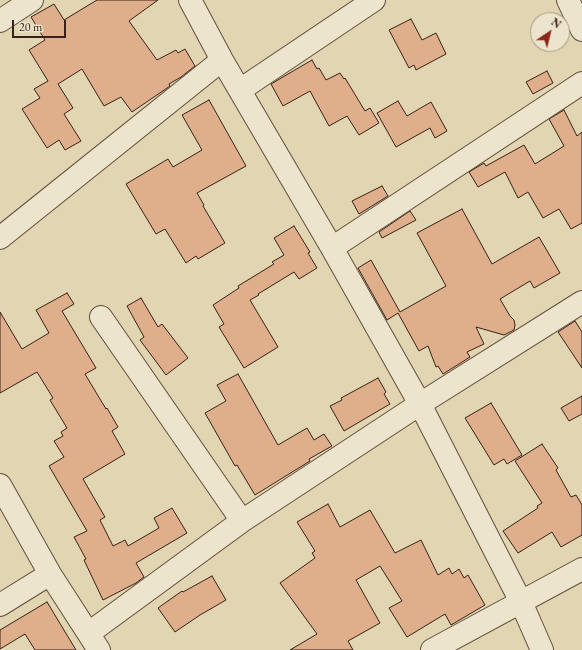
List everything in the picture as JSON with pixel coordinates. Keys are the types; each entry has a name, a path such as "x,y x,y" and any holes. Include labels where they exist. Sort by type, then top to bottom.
{"street":[{"path":"0,21 32,0"},
{"path":"190,0 222,60 332,248 420,404 521,602 542,650"},
{"path":"240,90 374,0"},
{"path":"568,0 582,30"},
{"path":"0,238 222,60"},
{"path":"332,248 582,83"},
{"path":"0,485 50,574 94,642 242,521 420,404 582,302"},
{"path":"101,317 242,521"},
{"path":"432,650 582,569"},
{"path":"0,605 50,574"}],"building":[{"path":"97,0 158,0 129,21 157,60 176,50 178,53 185,49 195,66 169,84 170,86 132,112 121,97 104,106 82,69 58,84 73,108 64,114 81,141 65,150 59,140 47,148 22,109 40,98 34,89 48,81 29,50 45,40 31,17 54,4 64,20"},
{"path":"411,19 422,40 436,33 446,54 416,70 414,65 409,68 389,30"},
{"path":"312,60 326,80 340,73 344,79 345,78 365,111 370,108 379,123 359,135 347,116 329,126 310,91 283,106 271,84"},
{"path":"547,71 553,83 533,94 526,82"},
{"path":"209,100 246,166 197,193 225,243 198,259 196,256 186,263 165,229 156,234 126,184 168,159 173,167 202,150 182,115"},
{"path":"398,101 407,116 431,102 447,131 435,138 430,128 396,147 377,113"},
{"path":"564,110 577,136 582,132 582,223 571,229 559,209 543,218 528,192 518,198 505,172 478,187 469,172 484,163 486,166 524,145 535,164 564,146 549,119"},
{"path":"382,186 388,196 359,214 352,201"},
{"path":"462,209 492,264 539,237 560,273 534,288 530,281 500,299 514,320 514,330 504,335 476,327 484,344 467,352 470,357 443,374 438,366 436,367 428,346 419,351 398,313 387,320 358,268 371,260 400,312 446,286 417,233"},
{"path":"410,211 416,220 382,238 379,232"},
{"path":"294,226 310,252 308,253 317,268 299,279 294,272 250,300 278,347 244,368 219,327 224,324 213,305 239,288 238,286 274,264 272,262 284,255 274,238"},
{"path":"67,293 74,304 62,311 96,368 85,374 118,427 112,431 125,454 83,479 105,517 100,520 113,546 125,540 128,546 159,528 154,518 172,508 187,533 136,563 144,577 136,583 103,600 84,560 86,559 74,537 87,531 49,466 64,457 54,441 63,436 61,432 67,428 50,400 53,398 37,372 0,393 0,312 22,349 49,333 36,310"},
{"path":"141,298 158,327 162,324 188,358 166,375 140,340 144,337 127,306"},
{"path":"575,321 582,332 582,368 558,332"},
{"path":"238,374 278,445 307,428 314,440 324,434 332,446 309,459 310,461 255,495 237,465 235,466 205,413 226,401 217,385"},
{"path":"378,378 386,392 384,394 390,404 344,431 330,406 342,400 341,398"},
{"path":"582,396 582,414 569,421 561,408"},
{"path":"491,403 522,455 507,464 504,459 494,465 465,418"},
{"path":"542,444 558,468 556,470 571,497 576,495 582,505 582,535 561,547 552,532 518,553 503,531 538,508 537,506 542,503 515,461"},
{"path":"328,504 340,527 370,510 395,553 421,540 438,575 449,568 452,574 459,569 464,578 468,575 485,605 451,625 445,614 407,637 389,608 402,601 380,566 356,580 380,623 348,641 353,650 290,650 317,634 280,583 315,558 312,553 315,551 297,522"},
{"path":"212,576 226,600 175,632 158,608 182,591 183,592"},
{"path":"47,602 76,650 35,650 25,634 0,649 0,630"}]}
